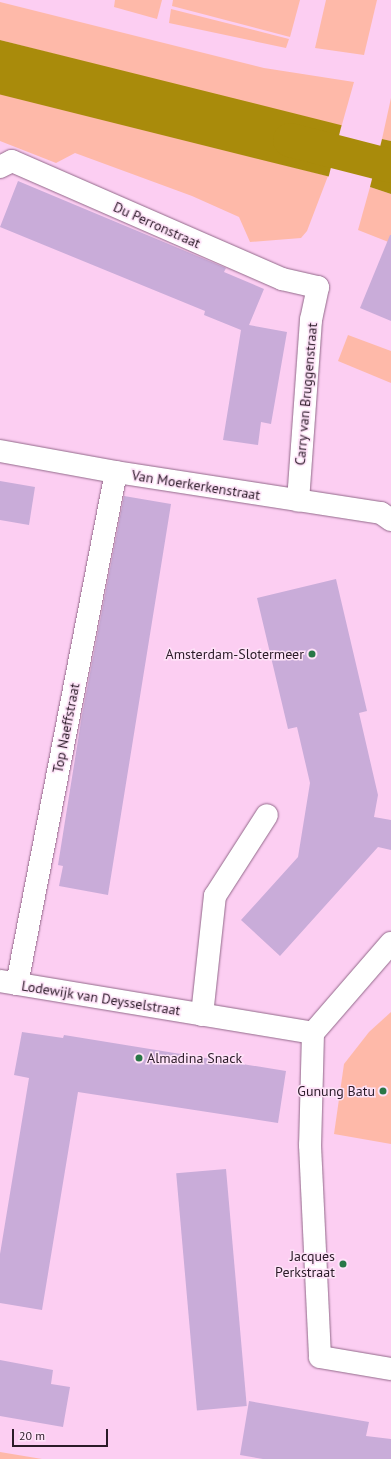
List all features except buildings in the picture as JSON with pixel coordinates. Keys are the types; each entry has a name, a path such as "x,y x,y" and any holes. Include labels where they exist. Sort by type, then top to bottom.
{"street":[{"name":"Du Perronstraat","path":"0,167 12,161 282,279 318,287"},
{"name":"Carry van Bruggenstraat","path":"298,501 311,320 318,287"},
{"name":"Van Moerkerkenstraat","path":"0,451 116,472 381,513 391,520"},
{"name":"Top Naeffstraat","path":"9,983 116,472"},
{"path":"202,1015 215,896 267,815"},
{"path":"391,943 313,1033 310,1145 320,1357 391,1369"},
{"name":"Lodewijk van Deysselstraat","path":"9,983 313,1033"}],"shaded area":[{"path":"115,0 162,0 157,19 114,7"},
{"path":"173,0 300,0 290,37 172,6"},
{"path":"326,0 377,0 364,55 315,48"},
{"path":"0,2 264,68 354,82 341,128 0,40"},
{"path":"171,9 289,39 286,48 169,23"},
{"path":"0,40 342,125 329,177 0,95"},
{"path":"0,93 328,176 307,231 301,238 250,242 239,217 192,196 75,153 56,163 0,141"},
{"path":"391,98 391,141 382,139"},
{"path":"382,139 391,141 391,194 370,187"},
{"path":"370,187 391,194 391,243 358,230"},
{"path":"348,335 391,351 391,383 338,361"},
{"path":"391,1012 391,1144 334,1134 344,1064 369,1032"},
{"path":"0,1452 42,1459 0,1459"}],"waterway":[{"path":"290,140 391,166"}],"place":[{"name":"Amsterdam-Slotermeer","path":"312,654"},
{"name":"Almadina Snack","path":"139,1058"},
{"name":"Gunung Batu","path":"383,1091"},
{"name":"Jacques Perkstraat","path":"343,1264"}]}
